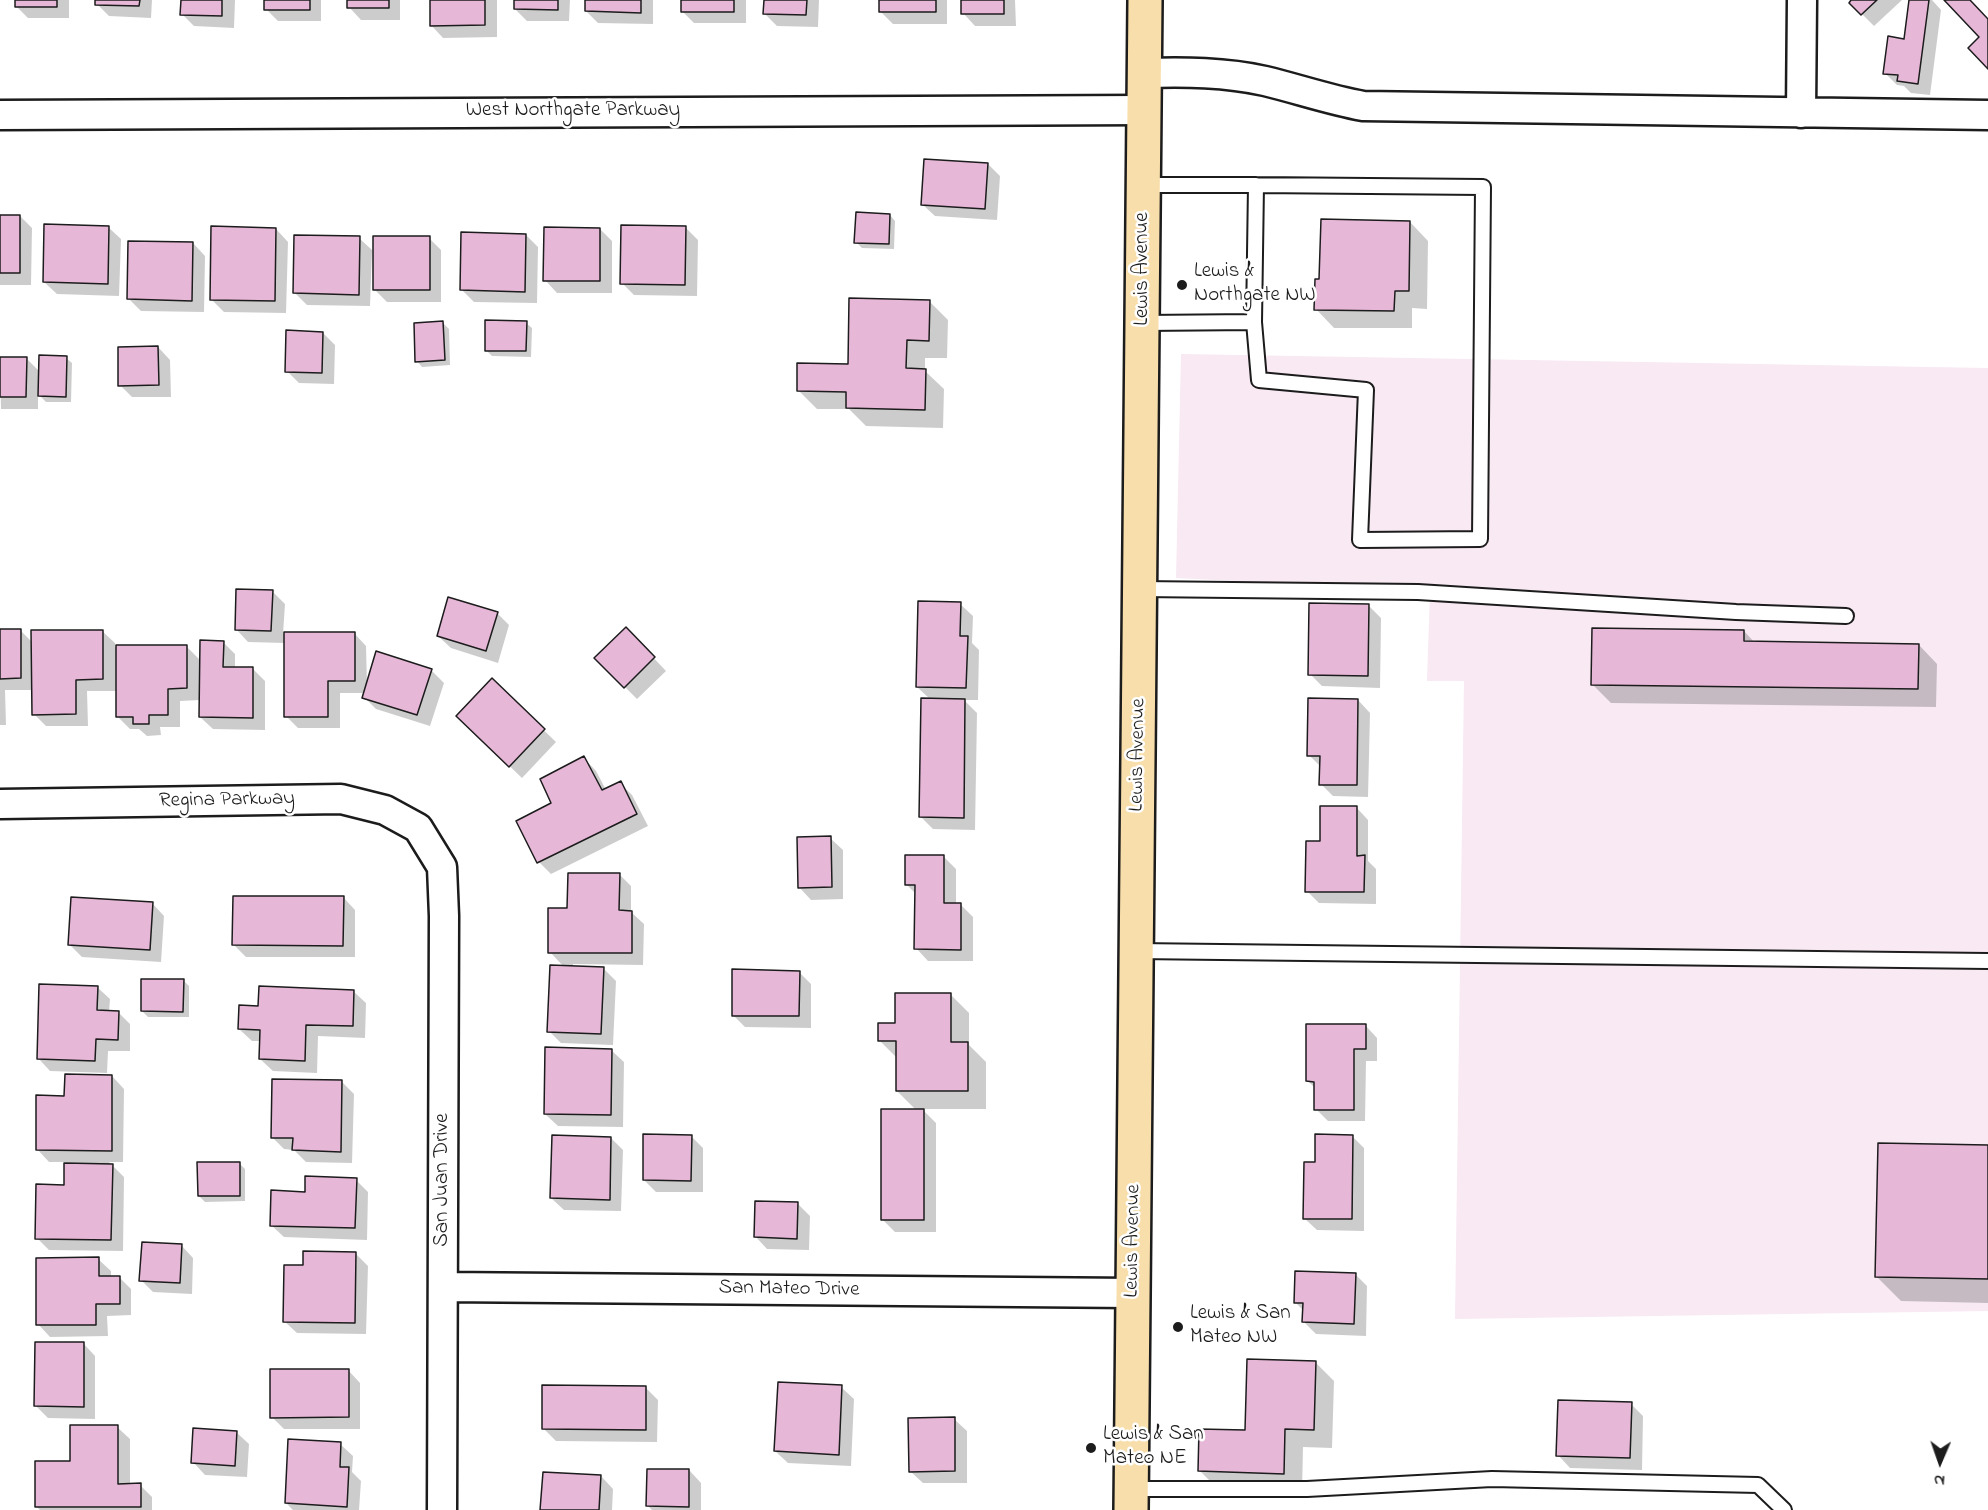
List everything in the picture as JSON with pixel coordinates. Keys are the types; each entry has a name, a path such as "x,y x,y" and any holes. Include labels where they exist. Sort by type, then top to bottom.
{"main road":[{"name":"Lewis Avenue","path":"1131,1499 1145,0"}],"street":[{"path":"1801,113 1802,0"},
{"path":"1145,73 1199,72 1234,76 1263,81 1329,100 1363,106 1988,115"},
{"name":"West Northgate Parkway","path":"0,115 1145,110"},
{"name":"Regina Parkway","path":"0,804 341,799 386,810 418,828 434,853"},
{"name":"San Juan Drive","path":"434,853 442,867 444,916 442,1510"},
{"name":"San Mateo Drive","path":"444,1287 1133,1293"}],"lane":[{"path":"1144,185 1256,185 1483,187 1480,538 1360,540 1366,390 1259,380 1254,322 1256,185"},
{"path":"1143,323 1254,322"},
{"path":"1140,589 1418,592 1736,612 1846,616"},
{"path":"1136,951 1988,961"},
{"path":"1131,1499 1492,1479 1758,1485 1784,1510"}],"shaded area":[{"path":"1181,354 1988,368 1988,1311 1455,1319 1464,681 1427,681 1430,591 1176,578"}],"building":[{"path":"15,0 57,0 57,7 15,7"},
{"path":"95,0 140,0 139,6 95,5"},
{"path":"181,0 222,0 222,16 180,15"},
{"path":"264,0 310,0 310,10 264,10"},
{"path":"347,0 389,0 389,8 347,8"},
{"path":"430,0 485,0 485,25 430,26"},
{"path":"514,0 558,0 558,10 514,9"},
{"path":"585,0 641,0 641,13 585,11"},
{"path":"681,0 734,0 734,12 681,12"},
{"path":"764,0 807,0 806,15 763,14"},
{"path":"879,0 936,0 936,12 879,12"},
{"path":"961,0 1004,0 1004,14 961,14"},
{"path":"1851,0 1877,0 1861,15 1849,3"},
{"path":"1909,0 1929,0 1918,84 1897,81 1898,75 1883,74 1888,36 1904,39"},
{"path":"1944,0 1970,0 1988,19 1988,69 1968,48 1979,37"},
{"path":"924,159 988,163 985,209 921,205"},
{"path":"856,212 890,214 889,244 854,243"},
{"path":"0,215 20,215 20,273 0,273"},
{"path":"1321,219 1410,221 1409,291 1395,291 1394,311 1314,310 1315,279 1319,279"},
{"path":"44,224 109,226 108,284 43,282"},
{"path":"621,225 686,226 685,285 620,284"},
{"path":"211,226 276,228 275,301 210,300"},
{"path":"544,227 600,228 600,281 543,281"},
{"path":"461,232 526,234 525,292 460,290"},
{"path":"294,235 360,236 359,295 293,293"},
{"path":"373,236 430,236 430,290 373,290"},
{"path":"128,241 193,242 192,301 127,299"},
{"path":"849,298 930,300 929,341 907,340 906,368 926,369 925,410 846,408 846,392 797,391 797,363 848,364"},
{"path":"485,320 527,321 526,351 485,351"},
{"path":"443,321 445,360 415,362 414,323"},
{"path":"286,330 323,332 322,373 285,372"},
{"path":"158,346 159,385 118,386 118,347"},
{"path":"39,355 67,356 66,397 38,396"},
{"path":"0,357 27,357 26,397 0,397"},
{"path":"236,589 273,590 271,631 235,630"},
{"path":"448,597 498,612 486,651 437,636"},
{"path":"918,601 961,602 960,636 968,636 966,688 916,687"},
{"path":"1309,603 1369,604 1368,676 1308,675"},
{"path":"626,627 655,657 624,688 594,658"},
{"path":"1592,628 1744,630 1744,641 1919,644 1918,689 1591,685"},
{"path":"0,629 21,629 21,678 0,679"},
{"path":"31,630 103,630 103,679 76,680 76,714 32,715"},
{"path":"284,632 355,632 355,681 328,681 328,717 284,717"},
{"path":"200,640 224,641 223,667 253,667 253,718 199,717"},
{"path":"116,645 187,645 187,688 168,689 168,715 149,715 149,724 133,724 133,717 116,717"},
{"path":"376,651 432,669 417,715 362,698"},
{"path":"492,678 545,729 509,767 456,716"},
{"path":"921,698 965,699 964,818 919,817"},
{"path":"1308,698 1358,699 1357,785 1319,785 1320,756 1307,756"},
{"path":"584,756 602,790 621,781 637,814 537,863 516,821 551,803 540,779"},
{"path":"1320,806 1357,806 1357,856 1365,855 1364,892 1305,892 1306,841 1320,841"},
{"path":"831,836 832,887 798,888 797,837"},
{"path":"905,855 944,855 944,903 961,903 961,950 914,949 915,885 905,885"},
{"path":"568,873 620,873 619,910 632,911 632,953 548,953 548,908 567,908"},
{"path":"233,896 344,896 343,946 232,945"},
{"path":"71,897 153,902 150,950 68,945"},
{"path":"550,965 604,967 601,1034 547,1032"},
{"path":"732,969 800,971 799,1016 732,1016"},
{"path":"141,979 184,979 183,1012 141,1011"},
{"path":"39,984 98,986 97,1010 119,1011 118,1040 96,1039 95,1061 37,1059"},
{"path":"259,986 354,990 353,1026 306,1025 305,1061 259,1059 260,1030 238,1029 239,1005 258,1006"},
{"path":"895,993 951,993 951,1042 968,1042 968,1091 896,1091 896,1041 878,1041 878,1023 895,1023"},
{"path":"1306,1024 1366,1024 1366,1049 1354,1049 1354,1110 1314,1110 1314,1082 1306,1081"},
{"path":"545,1047 612,1049 611,1115 544,1114"},
{"path":"65,1074 112,1075 112,1151 36,1150 36,1095 64,1096"},
{"path":"272,1079 342,1080 341,1152 292,1150 293,1138 271,1138"},
{"path":"881,1109 924,1109 924,1220 881,1220"},
{"path":"643,1134 692,1135 691,1181 643,1180"},
{"path":"1315,1134 1353,1135 1352,1219 1303,1219 1304,1162 1315,1162"},
{"path":"552,1135 611,1137 610,1200 550,1198"},
{"path":"1878,1143 1988,1145 1988,1279 1875,1277"},
{"path":"197,1162 240,1162 240,1196 198,1196"},
{"path":"64,1163 113,1164 111,1240 35,1239 36,1184 64,1185"},
{"path":"305,1176 357,1178 355,1228 270,1226 271,1190 305,1192"},
{"path":"755,1201 798,1202 797,1239 754,1237"},
{"path":"142,1242 182,1244 180,1283 139,1281"},
{"path":"303,1251 356,1252 355,1323 283,1322 284,1265 303,1265"},
{"path":"99,1257 99,1276 120,1276 120,1304 96,1304 96,1325 36,1325 36,1258"},
{"path":"1295,1271 1356,1273 1354,1324 1302,1322 1303,1303 1294,1303"},
{"path":"35,1342 84,1342 84,1407 34,1406"},
{"path":"1247,1359 1316,1361 1314,1430 1285,1429 1284,1474 1198,1471 1199,1429 1245,1430"},
{"path":"270,1369 349,1369 349,1417 270,1418"},
{"path":"778,1382 842,1385 839,1455 774,1451"},
{"path":"542,1385 646,1386 646,1430 542,1429"},
{"path":"1558,1400 1632,1402 1630,1458 1556,1456"},
{"path":"955,1417 955,1471 909,1472 908,1418"},
{"path":"70,1425 118,1425 118,1484 141,1483 141,1507 35,1507 35,1461 70,1461"},
{"path":"193,1428 237,1431 235,1466 191,1463"},
{"path":"288,1439 341,1442 340,1467 349,1467 347,1507 285,1503"},
{"path":"647,1469 689,1469 689,1507 646,1506"},
{"path":"543,1472 601,1475 599,1510 540,1510"}],"place":[{"name":"Lewis & Northgate NW","path":"1182,285"},
{"name":"Lewis & San Mateo NW","path":"1178,1327"},
{"name":"Lewis & San Mateo NE","path":"1091,1448"}]}
